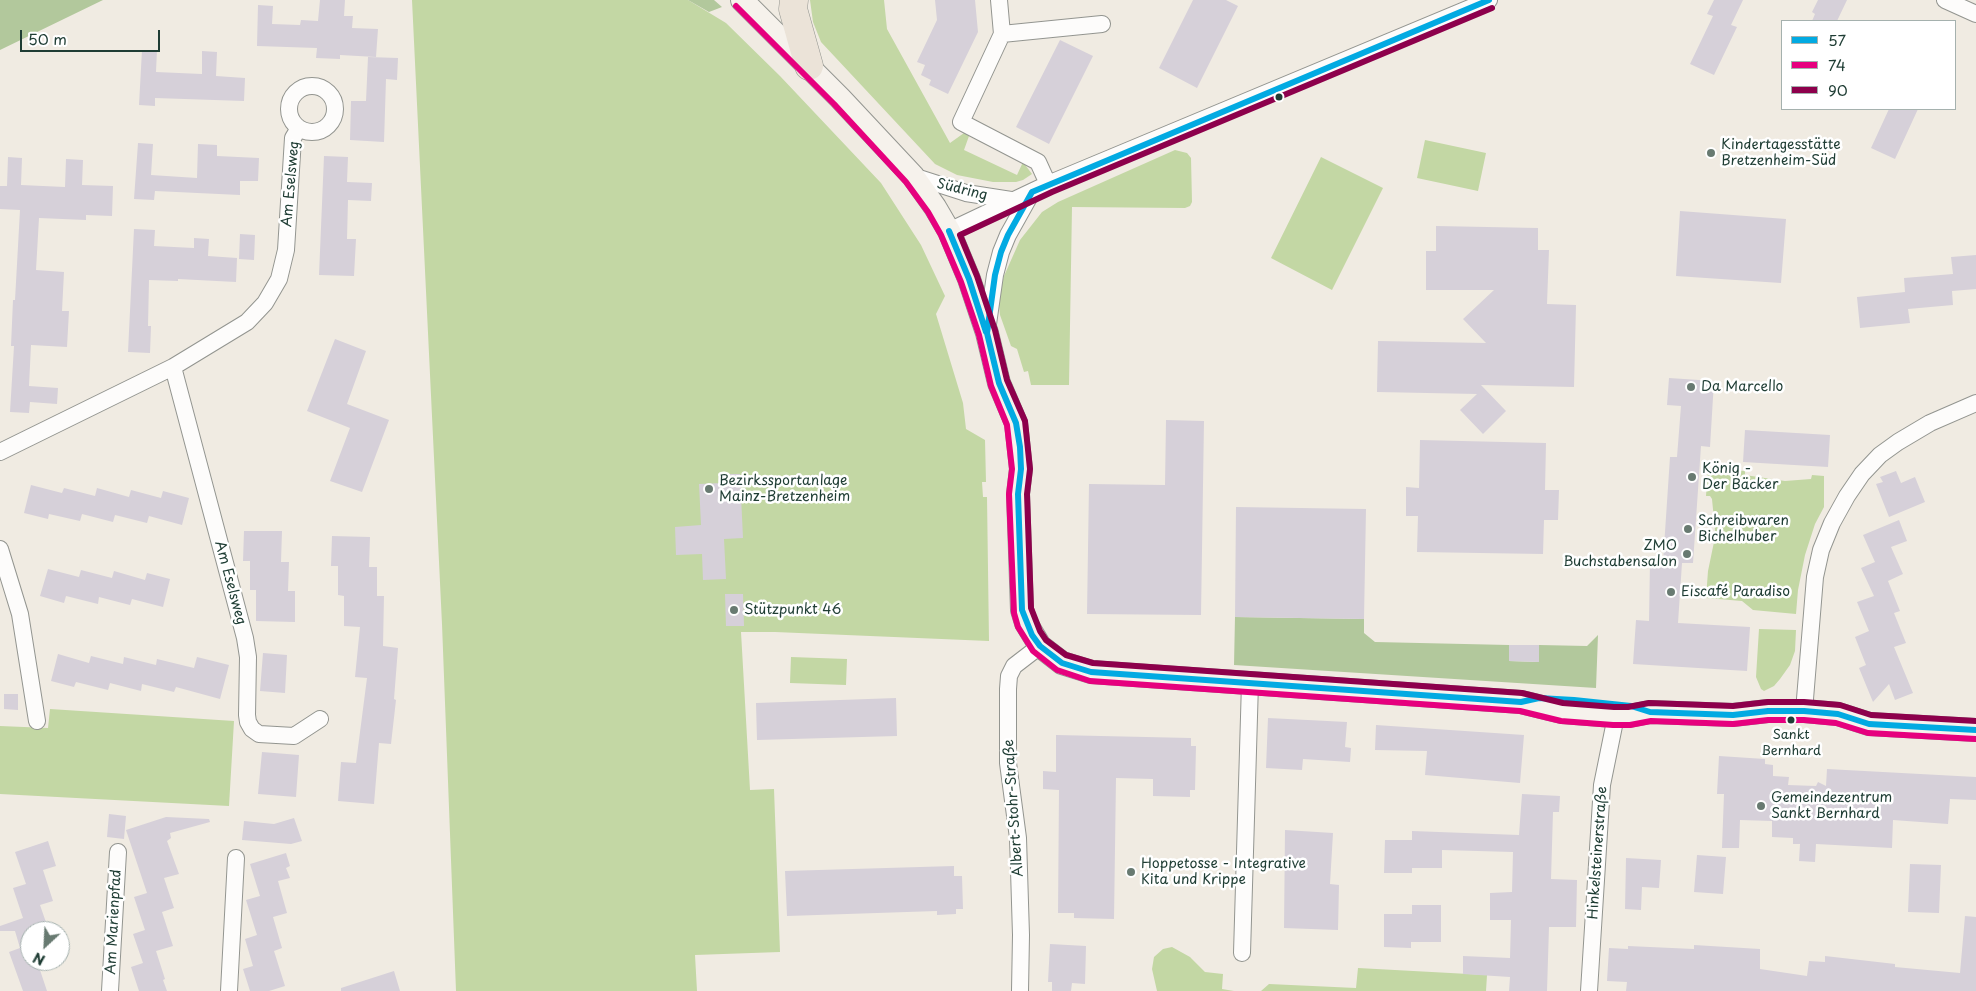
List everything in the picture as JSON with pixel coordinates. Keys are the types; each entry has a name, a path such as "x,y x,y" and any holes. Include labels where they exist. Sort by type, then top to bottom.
{"highway":[{"path":"794,0 793,8 809,66"}],"street":[{"path":"742,0 874,132 913,176 935,206 949,231 969,280 987,333 999,383 1008,469 1018,494 1022,610 1032,635 1040,646 1062,664 1092,672 1521,702 1562,712 1614,716 1629,716 1650,712 1733,715 1768,711 1804,711 1838,714 1869,724 1976,730"},
{"path":"999,0 1002,34 961,122 1038,162 1048,184"},
{"name":"Südring","path":"949,231 1048,184 1489,0"},
{"path":"1945,0 1976,14"},
{"path":"1002,34 1102,24"},
{"name":"Am Eselsweg","path":"0,452 173,367 247,322 265,303 279,279 286,250 293,138 299,128"},
{"name":"Südring","path":"913,176 966,193 1011,200"},
{"path":"987,333 995,274 1001,252 1008,235 1032,192"},
{"name":"Am Eselsweg","path":"173,367 245,638 248,657 248,722 252,729 259,734 294,736 320,719"},
{"path":"1804,711 1815,577 1821,550 1846,496 1862,474 1880,455 1898,442 1930,423 1976,403"},
{"path":"0,549 20,614 37,721"},
{"name":"Albert-Stohr-Straße","path":"1020,991 1018,838 1008,763 1008,689 1009,676 1014,666 1040,646"},
{"path":"1242,953 1250,683"},
{"name":"Hinkelsteinerstraße","path":"1589,991 1602,785 1614,726 1614,716"},
{"name":"Am Marienpfad","path":"110,991 118,852"},
{"path":"229,991 236,858"}],"green space":[{"path":"0,0 103,0 0,50"},
{"name":"Bezirkssportanlage Mainz-Bretzenheim","path":"412,0 688,0 726,23 780,76 881,183 921,245 945,296 936,314 963,403 966,429 985,440 986,482 982,482 983,497 987,497 989,641 741,632 750,790 774,789 780,952 695,955 697,991 456,991 442,624"},
{"path":"688,0 714,0 722,7 709,12"},
{"path":"810,0 884,0 887,29 950,143 964,133 969,136 964,150 1017,175 1023,162 1032,174 1016,182 993,182 957,175 935,164 821,42 813,22"},
{"path":"1425,140 1486,153 1478,191 1417,178"},
{"path":"1175,150 1187,153 1191,158 1192,202 1190,206 1185,208 1072,207 1069,385 1031,385 1028,371 1024,372 1017,349 1011,346 1000,315 999,305 999,295 1004,276 1020,240 1042,212 1058,202"},
{"path":"1321,157 1383,188 1332,290 1271,258"},
{"path":"1708,468 1745,471 1745,475 1785,481 1811,479 1812,475 1824,476 1824,507 1815,524 1805,555 1798,590 1796,614 1753,610 1742,601 1706,598 1708,571 1715,530 1712,499 1710,496 1706,496"},
{"path":"1235,617 1364,619 1364,633 1375,642 1509,645 1509,661 1538,662 1539,645 1587,646 1598,635 1596,688 1234,665"},
{"path":"1759,629 1796,630 1795,651 1790,665 1774,686 1764,691 1761,689 1756,677"},
{"path":"791,657 847,659 846,685 790,683"},
{"path":"50,709 234,721 229,806 0,794 0,726 48,728"},
{"path":"1172,947 1190,957 1205,972 1223,974 1222,989 1234,991 1157,991 1152,969 1154,957 1163,949"},
{"path":"1358,968 1487,975 1486,991 1261,991 1269,984 1356,988"}],"building":[{"path":"320,0 345,0 344,16 353,16 352,28 378,29 376,57 340,55 340,59 316,58 317,48 257,46 258,5 273,6 272,24 300,25 301,20 318,21"},
{"path":"935,0 975,0 978,32 948,94 929,85 931,80 921,75 925,65 917,62 937,20"},
{"path":"1193,0 1226,0 1238,6 1197,88 1159,68"},
{"path":"1714,0 1743,0 1731,25 1737,27 1714,75 1690,64 1713,16 1707,14"},
{"path":"1818,0 1847,0 1837,20 1812,20 1815,14 1812,12"},
{"path":"1060,40 1093,56 1049,144 1016,127"},
{"path":"142,50 157,50 156,72 202,74 202,51 217,52 216,76 245,78 244,101 155,98 155,106 139,105"},
{"path":"368,57 398,58 397,80 386,79 384,142 350,140 351,101 366,101"},
{"path":"1889,110 1918,110 1895,159 1871,148"},
{"path":"138,143 153,144 151,175 197,178 198,144 217,145 217,156 259,158 258,181 240,181 240,195 155,191 154,200 134,199"},
{"path":"324,156 348,157 347,182 372,183 371,201 348,200 347,239 356,239 354,276 319,275"},
{"path":"8,157 22,158 21,185 65,187 66,159 83,160 82,185 113,186 112,216 86,215 86,220 39,218 36,270 64,272 62,311 69,311 67,347 31,345 29,386 58,388 57,404 30,402 29,413 10,412 14,346 11,346 13,300 15,300 20,210 0,209 0,186 7,186"},
{"path":"1680,211 1786,219 1781,283 1676,276"},
{"path":"1436,226 1538,228 1538,250 1549,250 1547,304 1576,305 1574,387 1481,385 1506,411 1483,434 1460,410 1477,394 1377,392 1378,341 1486,343 1463,319 1494,290 1426,290 1426,251 1436,251"},
{"path":"134,229 155,230 154,246 194,248 194,238 209,239 208,256 237,258 236,282 178,279 178,281 149,280 148,326 151,326 150,353 128,352"},
{"path":"240,234 255,235 254,260 239,259"},
{"path":"1976,255 1976,289 1952,291 1953,305 1908,309 1910,323 1860,328 1857,297 1905,292 1904,278 1953,274 1951,257"},
{"path":"335,339 366,351 347,404 389,420 362,492 330,481 350,428 307,411"},
{"path":"1669,378 1714,381 1710,447 1701,446 1693,563 1682,563 1678,623 1750,627 1747,671 1633,664 1636,620 1649,621 1650,561 1663,562 1670,457 1677,457 1681,406 1667,405"},
{"path":"1166,420 1204,421 1201,615 1087,614 1089,484 1165,485"},
{"path":"1745,430 1830,435 1828,467 1743,462"},
{"path":"1420,440 1546,443 1545,490 1559,490 1558,520 1544,520 1543,554 1417,552 1418,516 1406,516 1406,487 1419,488"},
{"path":"1896,471 1901,483 1915,477 1925,502 1889,517 1876,484 1883,482 1880,477"},
{"path":"722,474 740,474 743,538 724,539 726,579 703,580 702,554 676,555 675,527 701,525 699,484 722,483"},
{"path":"31,485 62,493 64,488 95,496 97,488 129,497 131,490 161,498 163,491 189,498 182,525 149,516 147,523 115,515 113,522 82,514 80,521 49,514 48,519 24,513"},
{"path":"1236,507 1366,509 1364,619 1235,617"},
{"path":"1899,520 1907,541 1891,547 1903,574 1888,581 1900,611 1894,613 1906,643 1894,647 1913,693 1895,700 1889,684 1873,702 1859,668 1866,665 1855,637 1869,631 1857,602 1874,596 1861,568 1875,562 1863,535"},
{"path":"244,531 282,531 281,562 289,562 288,591 295,591 295,622 256,621 256,590 250,590 250,561 243,561"},
{"path":"332,536 370,537 369,567 377,567 377,596 384,596 383,646 398,648 394,699 396,700 391,744 379,743 374,804 338,801 341,762 356,763 367,678 355,677 360,627 344,626 344,596 338,595 338,566 331,566"},
{"path":"48,569 79,577 81,570 112,578 114,571 145,580 147,573 170,579 163,607 132,599 130,605 99,597 98,604 66,596 64,603 40,596"},
{"name":"Stützpunkt 46","path":"725,594 743,594 744,626 726,626"},
{"path":"1509,645 1539,645 1539,662 1509,661"},
{"path":"263,653 287,655 285,693 260,691"},
{"path":"58,654 89,663 91,656 123,664 124,657 156,665 157,659 194,668 197,657 229,665 220,699 176,687 174,692 142,684 141,691 110,683 108,690 76,682 74,687 51,681"},
{"path":"4,694 18,694 18,710 4,709"},
{"path":"896,698 897,736 757,740 756,703"},
{"path":"1268,718 1347,722 1345,747 1351,748 1350,762 1303,759 1302,770 1266,768"},
{"path":"1376,725 1524,735 1520,783 1425,775 1427,751 1375,750"},
{"path":"1056,735 1191,738 1191,746 1196,746 1195,790 1190,790 1190,797 1153,796 1153,779 1116,778 1114,919 1074,918 1074,913 1058,913 1059,790 1043,789 1043,771 1056,772"},
{"path":"262,752 299,755 296,797 258,794"},
{"path":"1719,756 1765,759 1765,764 1773,765 1773,776 1789,777 1788,785 1816,786 1818,782 1826,786 1827,769 1976,777 1976,800 1950,799 1948,824 1893,820 1892,848 1816,844 1815,862 1799,861 1800,844 1793,844 1793,838 1772,837 1772,821 1740,820 1739,848 1722,848 1724,794 1717,794"},
{"path":"1522,794 1560,796 1559,812 1553,812 1551,879 1577,880 1576,927 1549,927 1547,991 1509,991 1510,977 1463,974 1463,956 1510,958 1511,920 1490,920 1490,893 1512,892 1513,852 1442,850 1442,868 1412,868 1412,873 1384,873 1385,840 1412,840 1412,831 1519,835"},
{"path":"109,814 126,816 124,839 107,837"},
{"path":"166,817 209,819 210,822 170,833 171,838 167,841 179,874 164,878 174,908 162,912 173,946 156,951 167,991 139,991 131,967 143,963 133,934 145,930 134,897 147,893 126,830"},
{"path":"294,818 302,841 291,844 242,840 244,821 274,824"},
{"path":"1285,830 1333,833 1330,884 1339,885 1338,930 1284,928"},
{"path":"48,841 56,866 43,870 53,901 40,905 46,921 20,921 20,948 15,931 0,931 0,926 23,918 13,888 26,884 15,852"},
{"path":"286,853 290,866 286,868 290,878 278,881 287,913 273,917 282,948 274,951 285,986 269,991 250,991 243,969 253,966 245,939 257,935 246,900 260,896 250,864"},
{"path":"1697,855 1726,857 1723,894 1694,892"},
{"path":"1626,858 1661,860 1659,888 1642,887 1641,910 1625,909"},
{"path":"1910,864 1941,865 1939,913 1908,912"},
{"path":"954,866 954,876 962,876 963,909 956,909 956,914 937,915 937,911 787,916 785,871"},
{"path":"1412,905 1441,905 1441,942 1411,942 1411,948 1384,947 1384,914 1412,914"},
{"path":"1965,916 1976,917 1976,991 1626,991 1627,982 1607,981 1609,948 1628,949 1628,946 1694,949 1694,945 1760,949 1760,969 1807,976 1809,961 1825,962 1825,956 1895,964 1895,967 1960,973"},
{"path":"1050,944 1086,946 1085,984 1072,983 1071,991 1052,991 1052,982 1048,982"},
{"path":"20,948 20,971 40,971 47,991 23,991 9,952"},
{"path":"394,971 400,991 341,991 341,988"}],"transit line":[{"name":"57","path":"1489,0 1032,192 1008,235 1001,252 995,275 987,333 999,383 1016,423 1020,447 1021,469 1018,494 1022,610 1032,635 1040,646 1062,663 1091,672 1521,702 1539,698 1574,700 1631,706 1650,712 1733,715 1768,711 1804,711 1838,714 1869,724 1976,730"},
{"name":"74","path":"736,6 834,104 906,182 928,212 941,235 961,282 979,335 991,386 1007,425 1012,469 1009,494 1014,613 1018,627 1033,651 1057,670 1090,681 1520,711 1561,721 1613,725 1630,725 1651,721 1733,724 1768,720 1804,720 1836,723 1868,733 1976,739"},
{"name":"90","path":"1492,8 1052,192 960,235 977,276 995,330 1007,380 1025,421 1030,469 1027,494 1031,608 1040,631 1046,640 1066,655 1093,663 1522,693 1563,703 1614,707 1628,707 1649,703 1733,706 1768,702 1804,702 1840,705 1871,715 1976,721"},
{"name":"57","path":"949,231 969,279 986,332"}],"place":[{"name":"Kindertagesstätte Bretzenheim-Süd","path":"1711,153"},
{"name":"Da Marcello","path":"1691,387"},
{"name":"König - Der Bäcker","path":"1692,477"},
{"name":"Bezirkssportanlage Mainz-Bretzenheim","path":"709,489"},
{"name":"Schreibwaren Bichelhuber","path":"1688,529"},
{"name":"ZMO Buchstabensalon","path":"1687,554"},
{"name":"Eiscafé Paradiso","path":"1671,592"},
{"name":"Stützpunkt 46","path":"734,610"},
{"name":"Sankt Bernhard","path":"1791,720"},
{"name":"Gemeindezentrum Sankt Bernhard","path":"1761,806"},
{"name":"Hoppetosse - Integrative Kita und Krippe","path":"1131,872"}]}
